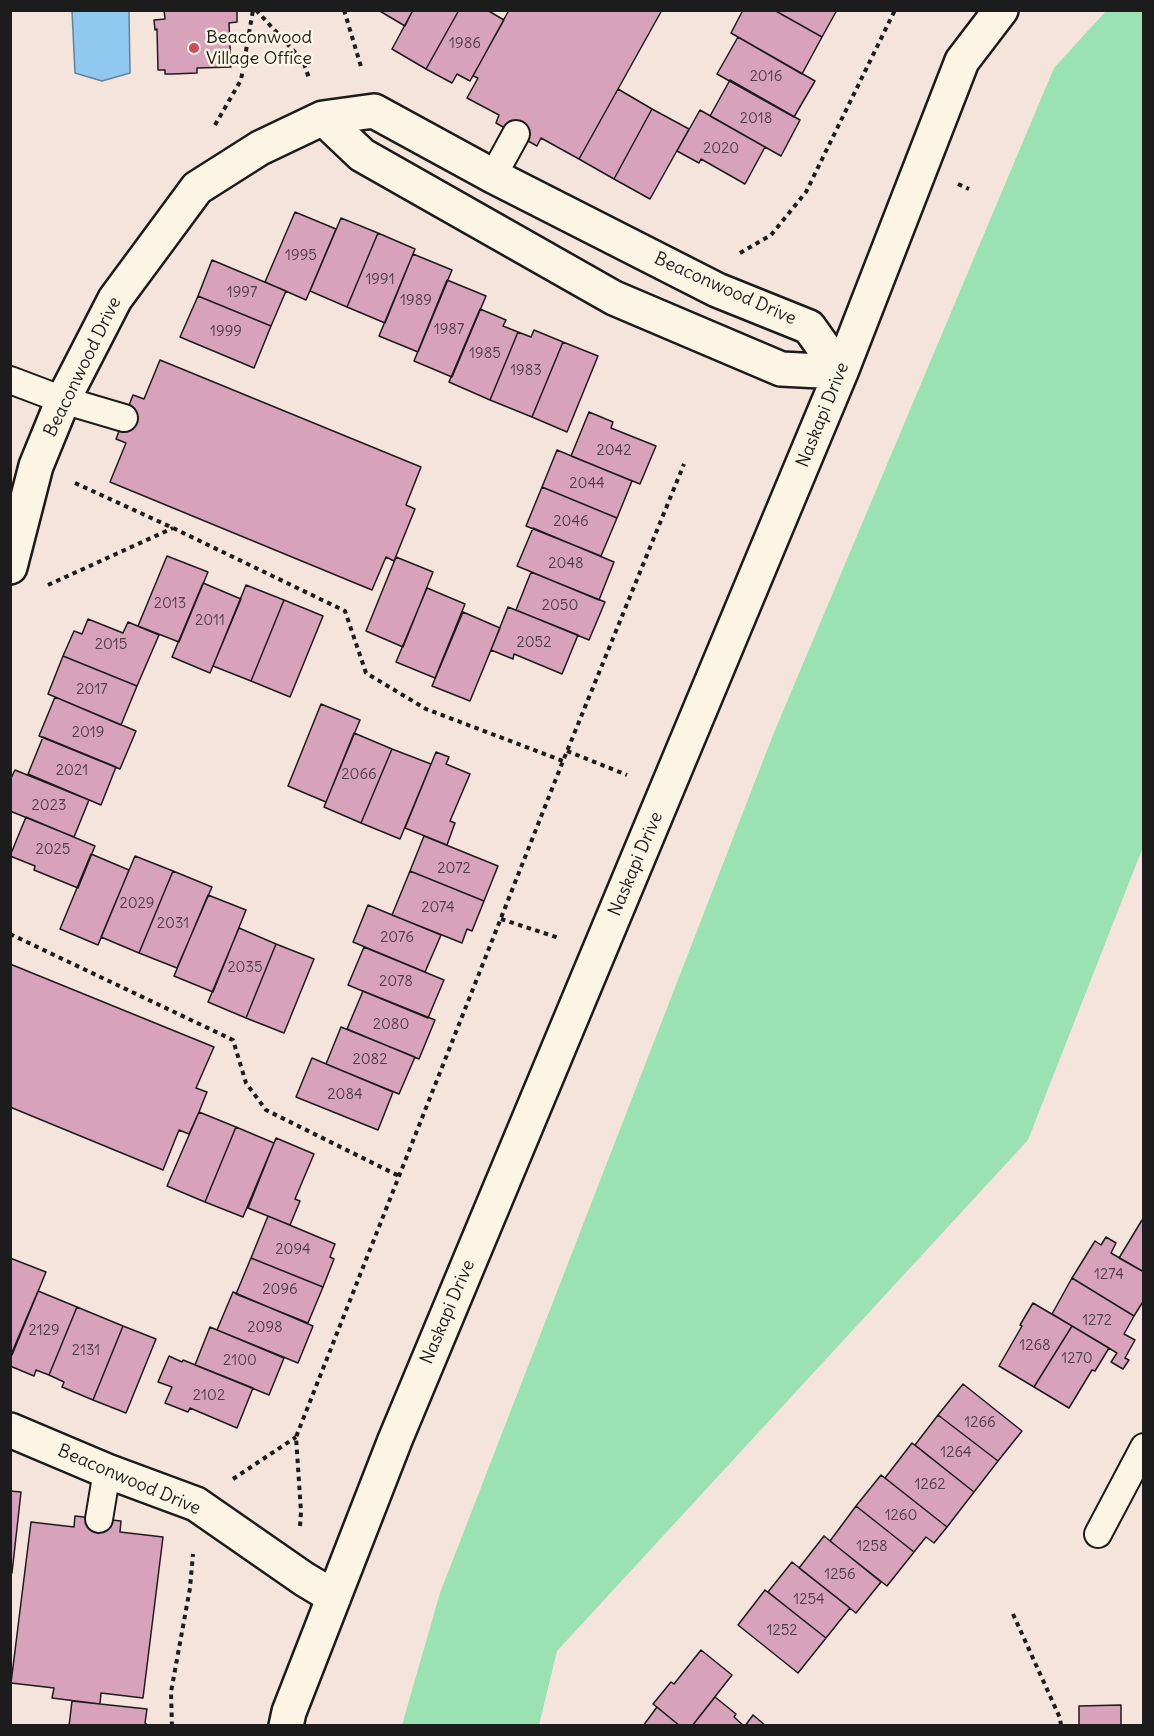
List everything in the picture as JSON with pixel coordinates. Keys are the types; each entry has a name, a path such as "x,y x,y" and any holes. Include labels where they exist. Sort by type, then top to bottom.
{"street":[{"name":"Naskapi Drive","path":"286,1725 289,1712 399,1429 841,372 962,61 1001,10"},
{"name":"Beaconwood Drive","path":"10,567 36,466 63,400 115,299 197,189 260,148 323,118 374,111 493,176 717,290 809,327 841,372"},
{"path":"323,118 362,155 614,298 781,369 841,372"},
{"name":"Beaconwood Drive","path":"10,1430 107,1471 196,1504 334,1597"}],"lane":[{"path":"493,176 516,134"},
{"path":"10,380 63,400 124,418"},
{"path":"1098,1534 1143,1446"},
{"path":"99,1519 107,1471"}],"path":[{"path":"254,10 303,61 323,118"},
{"path":"197,189 200,150 241,80 254,10"},
{"path":"344,10 374,111"},
{"path":"717,290 724,262 771,235 806,192 895,10"},
{"path":"296,1573 301,1512 296,1437 563,761 684,464"},
{"path":"36,466 173,528 345,611 366,673 426,709 563,761"},
{"path":"43,588 173,528"},
{"path":"567,751 666,791"},
{"path":"501,919 600,951"},
{"path":"10,934 233,1040 246,1083 266,1110 399,1176"},
{"path":"172,1725 171,1692 190,1588 196,1504 296,1437"},
{"path":"1013,1614 1060,1718 1061,1725"}],"green space":[{"path":"1106,11 1144,11 1143,847 1028,1140 557,1651 539,1725 402,1725 440,1593 773,735 1054,68"}],"water":[{"path":"72,11 129,11 130,73 102,81 75,73"}],"building":[{"name":"Beaconwood Village Office","path":"164,10 237,10 237,22 229,23 231,67 197,68 197,73 173,74 165,74 165,70 158,70 157,29 155,30 154,20 165,19"},
{"path":"378,10 413,10 405,26"},
{"path":"413,10 459,10 426,69 392,49"},
{"path":"459,10 487,10 504,20 470,81 457,74 452,83 426,69"},
{"path":"509,10 662,10 579,159 541,138 537,146 496,123 499,115 467,98 478,78 473,76"},
{"path":"743,10 774,10 822,37 802,74 731,33"},
{"path":"774,10 837,10 822,37"},
{"path":"738,37 815,81 794,117 717,74"},
{"path":"730,80 800,120 781,156 710,116"},
{"path":"618,89 652,109 614,179 579,159"},
{"path":"652,109 689,129 650,199 614,179"},
{"path":"700,110 765,147 745,184 701,159 699,163 677,151"},
{"path":"295,212 336,229 306,300 265,282"},
{"path":"341,218 378,233 347,307 310,291"},
{"path":"378,233 415,249 385,323 347,307"},
{"path":"413,254 452,270 418,352 379,336"},
{"path":"212,260 286,291 271,326 198,296"},
{"path":"447,280 486,296 452,377 414,361"},
{"path":"198,296 271,326 254,368 180,337"},
{"path":"480,309 506,320 503,326 518,332 490,400 449,382"},
{"path":"534,330 563,342 532,417 490,400 518,332 531,337"},
{"path":"563,342 598,356 567,432 532,417"},
{"path":"160,360 421,467 406,505 415,509 394,561 386,557 372,590 110,482 126,443 116,439 133,395 144,399"},
{"path":"589,412 613,422 611,428 656,446 640,484 571,456"},
{"path":"557,450 632,481 617,518 542,487"},
{"path":"542,487 617,518 601,556 526,526"},
{"path":"533,528 614,562 599,600 517,566"},
{"path":"167,556 208,572 179,642 138,626"},
{"path":"396,557 433,572 403,647 366,631"},
{"path":"531,572 605,602 589,640 516,610"},
{"path":"203,583 241,599 210,673 172,657"},
{"path":"246,585 284,600 251,681 213,666"},
{"path":"427,588 465,604 435,678 396,662"},
{"path":"284,600 323,616 290,697 251,681"},
{"path":"508,607 578,635 562,674 514,654 513,659 491,650"},
{"path":"463,612 500,628 470,701 432,686"},
{"path":"88,619 123,633 128,622 159,635 137,686 63,656 74,631 82,634"},
{"path":"63,656 137,686 121,725 48,694"},
{"path":"55,697 136,731 120,769 39,736"},
{"path":"321,704 360,720 326,802 288,786"},
{"path":"354,733 392,749 361,823 324,807"},
{"path":"43,737 116,767 101,805 28,774"},
{"path":"392,749 431,764 400,839 361,823"},
{"path":"436,752 449,757 446,764 470,774 450,821 455,823 447,845 405,828"},
{"path":"15,770 89,800 74,837 10,811 10,780"},
{"path":"26,817 95,846 78,888 34,870 35,866 10,856"},
{"path":"424,836 498,866 484,901 410,871"},
{"path":"91,854 129,870 98,945 60,929"},
{"path":"135,856 173,871 139,953 101,937"},
{"path":"173,871 212,887 177,968 139,953"},
{"path":"410,871 484,901 472,931 467,929 462,943 392,915"},
{"path":"208,895 246,910 213,992 174,976"},
{"path":"368,905 441,935 425,972 353,942"},
{"path":"239,928 276,944 246,1018 208,1002"},
{"path":"276,944 314,959 284,1033 246,1018"},
{"path":"364,947 444,980 428,1018 348,985"},
{"path":"10,964 214,1047 196,1088 207,1092 199,1112 189,1134 179,1130 163,1170 10,1107"},
{"path":"363,991 435,1020 419,1059 347,1029"},
{"path":"341,1027 415,1057 399,1094 326,1064"},
{"path":"312,1058 393,1092 378,1130 296,1097"},
{"path":"199,1112 236,1127 205,1202 167,1186"},
{"path":"236,1127 274,1143 243,1217 205,1202"},
{"path":"276,1138 314,1154 295,1199 300,1201 290,1225 248,1208"},
{"path":"268,1216 335,1244 330,1257 334,1259 323,1287 251,1258"},
{"path":"1142,1220 1144,1221 1144,1272 1119,1258"},
{"path":"1106,1237 1116,1243 1111,1253 1144,1272 1144,1300 1134,1316 1072,1278 1095,1241 1101,1245"},
{"path":"10,1258 46,1272 12,1355 10,1355"},
{"path":"251,1258 323,1287 308,1323 236,1294"},
{"path":"1072,1278 1134,1316 1124,1334 1135,1340 1125,1358 1129,1360 1123,1369 1111,1362 1117,1353 1052,1314"},
{"path":"38,1291 77,1307 49,1375 36,1370 34,1376 10,1366 10,1357"},
{"path":"233,1292 313,1326 298,1363 217,1330"},
{"path":"1033,1303 1072,1326 1034,1387 999,1366"},
{"path":"77,1307 123,1326 93,1400 62,1387 64,1382 49,1375"},
{"path":"123,1326 156,1339 126,1413 93,1400"},
{"path":"1072,1326 1109,1348 1095,1371 1092,1370 1069,1408 1034,1387"},
{"path":"210,1327 284,1358 269,1395 195,1365"},
{"path":"169,1356 253,1388 237,1428 190,1408 188,1412 165,1403 172,1387 158,1382"},
{"path":"963,1384 1022,1431 998,1461 938,1415"},
{"path":"938,1415 998,1461 974,1492 915,1445"},
{"path":"912,1443 974,1492 947,1527 885,1478"},
{"path":"881,1475 947,1527 934,1543 926,1537 914,1552 856,1506"},
{"path":"10,1491 21,1492 12,1573 10,1573"},
{"path":"856,1506 914,1552 887,1586 830,1541"},
{"path":"75,1516 121,1521 120,1532 163,1537 143,1698 101,1693 100,1704 52,1698 54,1688 11,1683 31,1522 74,1527"},
{"path":"824,1536 881,1582 856,1613 799,1568"},
{"path":"792,1562 850,1608 826,1638 768,1592"},
{"path":"765,1590 826,1638 798,1673 738,1625"},
{"path":"701,1650 732,1675 692,1726 680,1726 653,1704 671,1682 674,1684"},
{"path":"715,1697 736,1714 734,1717 744,1726 692,1726"},
{"path":"72,1701 147,1709 145,1723 149,1726 69,1726"},
{"path":"1121,1705 1121,1726 1079,1726 1079,1706"},
{"path":"657,1707 680,1726 643,1726"},
{"path":"753,1715 766,1726 745,1726"}],"place":[{"name":"Beaconwood Village Office","path":"194,48"}]}
